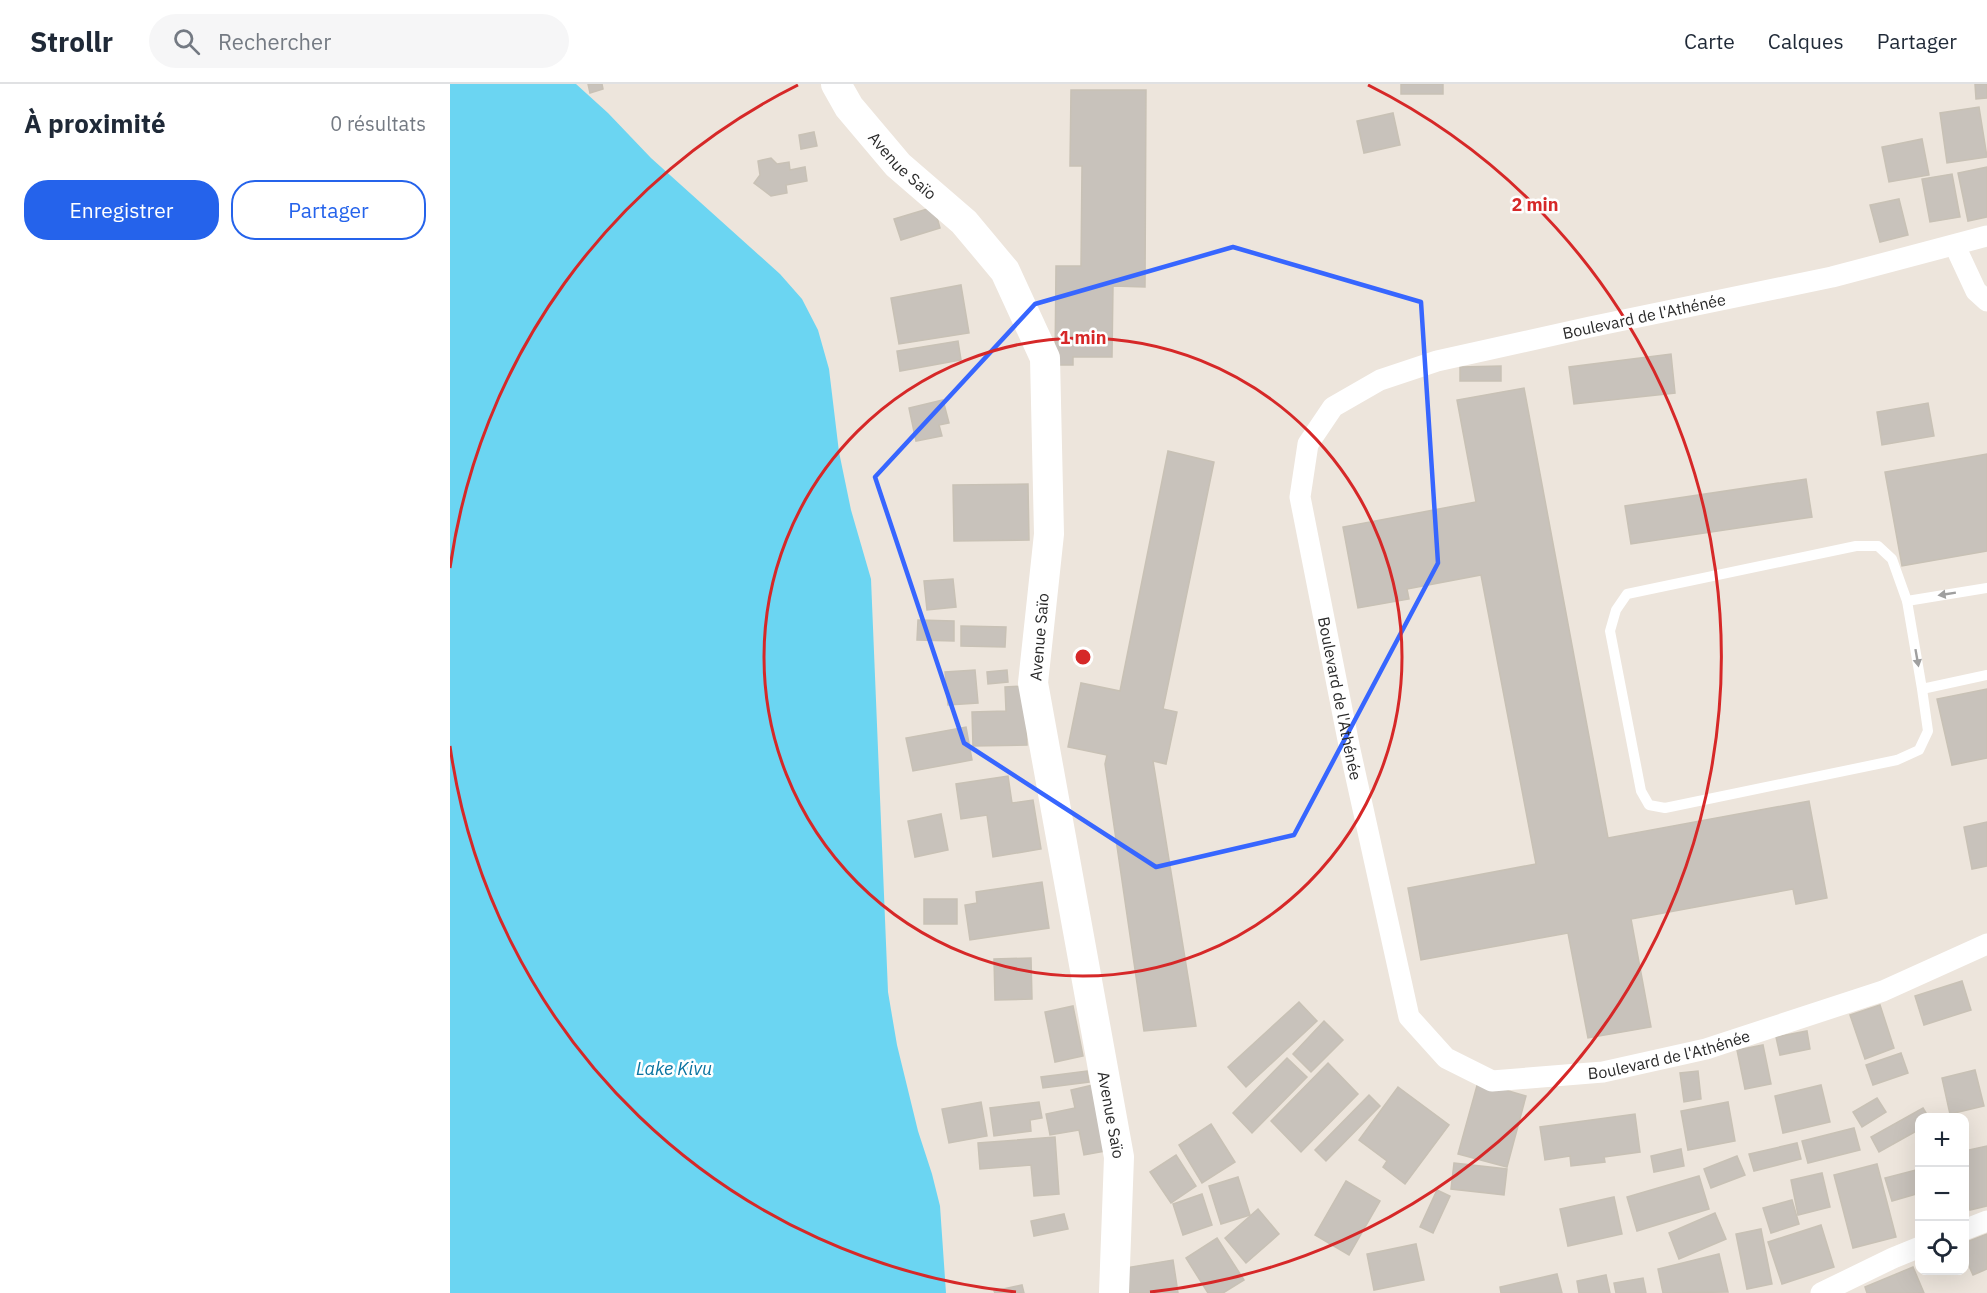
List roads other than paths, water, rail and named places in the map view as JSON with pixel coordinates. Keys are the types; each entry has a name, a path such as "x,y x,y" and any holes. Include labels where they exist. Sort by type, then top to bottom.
{"street":[{"name":"Avenue Saïo","path":"836,84 849,107 898,165 964,222 1005,271 1045,358 1049,534 1034,683 1119,1157 1114,1293"},
{"name":"Boulevard de l'Athénée","path":"1987,236 1832,278 1590,327 1437,361 1380,380 1333,407 1308,444 1300,497 1350,750 1409,1017 1446,1058 1492,1081 1603,1072 1706,1048 1883,991 1987,944"},
{"path":"1955,246 1976,291 1987,301"},
{"path":"1969,1228 1987,1221"},
{"path":"1821,1293 1915,1249"}],"lane":[{"path":"1856,546 1878,546 1892,559 1907,601 1928,731 1919,750 1897,760 1665,808 1649,804 1641,791 1611,631 1616,610 1628,594 1856,546"},
{"path":"1907,601 1987,588"},
{"path":"1922,689 1987,675"}],"water":[{"name":"Lake Kivu","path":"450,84 576,84 608,113 651,158 780,274 802,299 818,330 829,369 839,452 851,510 871,579 888,992 897,1045 918,1131 940,1206 946,1293 450,1293"}]}
